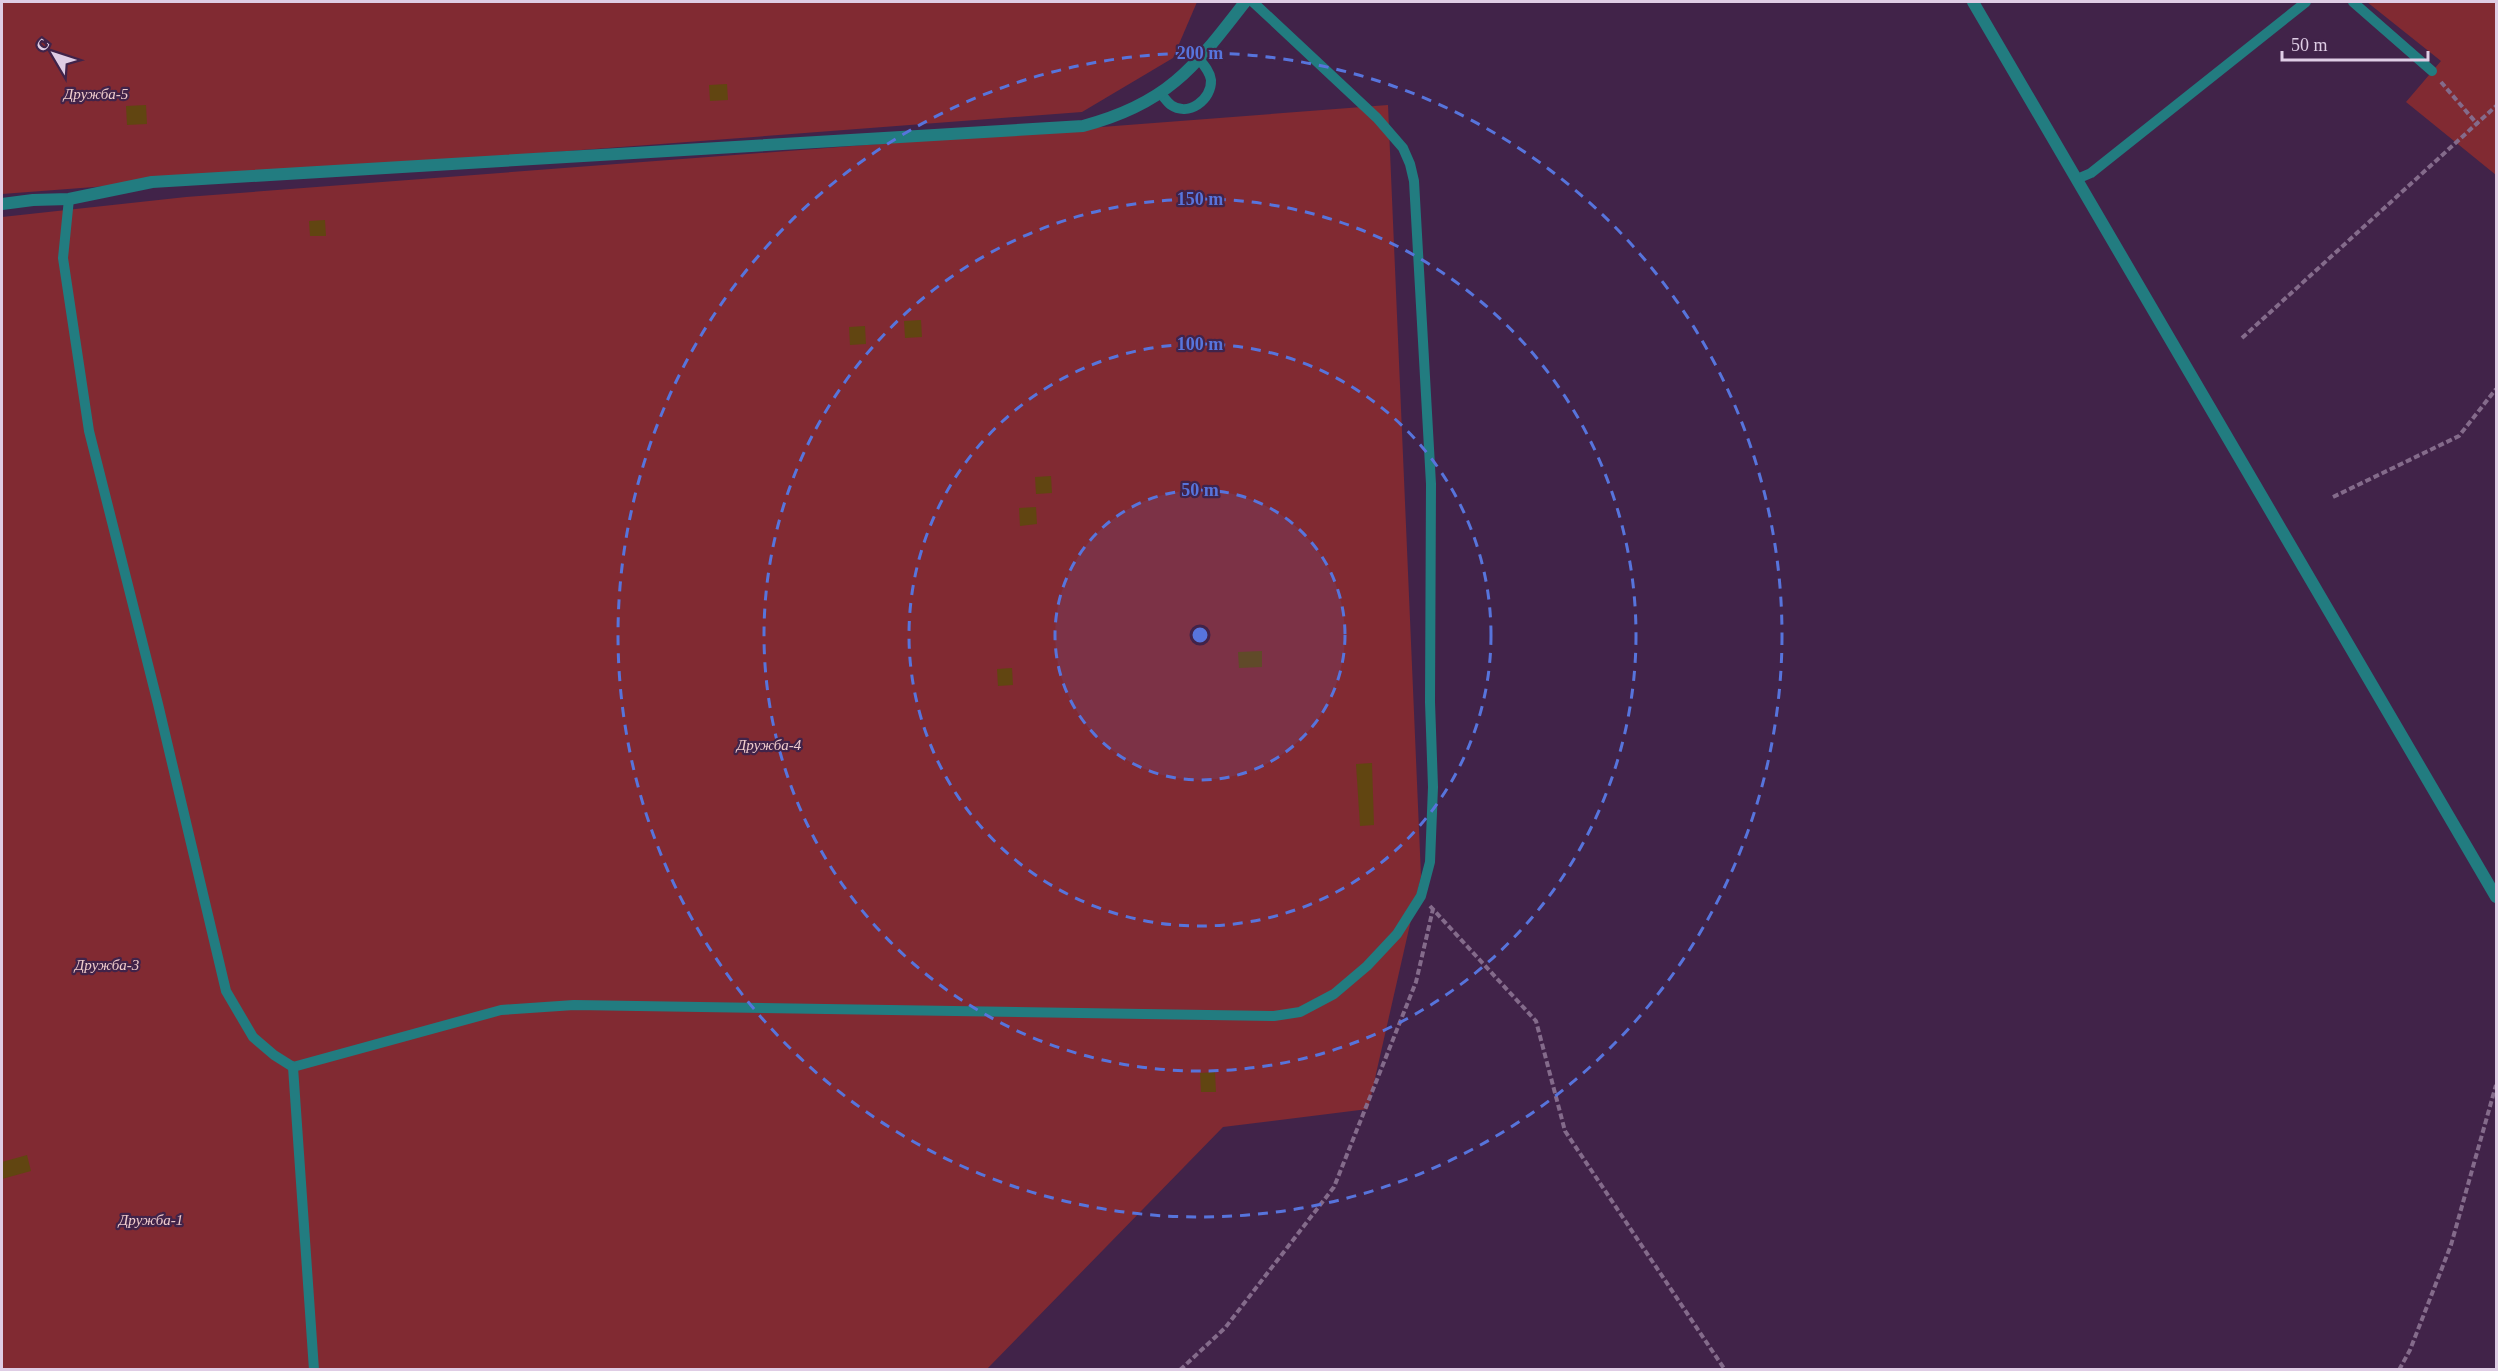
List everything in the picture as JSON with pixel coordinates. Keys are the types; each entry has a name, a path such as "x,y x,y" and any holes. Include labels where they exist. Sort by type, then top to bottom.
{"street":[{"path":"2,204 69,199 152,182 1083,126 1116,118 1161,94 1199,59 1245,2"},
{"path":"1973,2 2496,897"}],"lane":[{"path":"69,199 63,258 89,431 158,704 226,991 253,1037 274,1055 293,1067 501,1010 574,1005 1274,1016 1300,1012 1334,994 1367,966 1397,934 1421,896 1430,862 1433,787 1430,702 1431,484 1414,181 1410,164 1403,148 1377,118 1253,2"},
{"path":"2077,179 2091,173 2306,2"},
{"path":"2353,2 2432,71"},
{"path":"1161,94 1171,105 1182,109 1198,105 1210,89 1211,79 1199,59"},
{"path":"293,1067 314,1370"}],"path":[{"path":"2432,71 2478,125"},
{"path":"2242,338 2478,125 2496,106"},
{"path":"2333,497 2459,436 2496,389"},
{"path":"1421,896 1536,1021 1565,1131 1725,1370"},
{"path":"1180,1370 1225,1328 1334,1187 1416,982 1433,909"},
{"path":"2399,1370 2410,1350 2451,1245 2496,1085"}],"green space":[{"name":"Дружба-5","path":"2,2 1197,2 1173,58 1082,112 2,194"},
{"path":"2367,2 2496,2 2496,175 2406,102 2441,61"},
{"name":"Дружба-4","path":"1388,105 1421,876 1368,1109 1223,1127 987,1369 2,1369 2,217 186,197"}],"building":[{"path":"727,84 728,100 710,101 709,85"},
{"path":"146,105 147,124 127,125 126,106"},
{"path":"325,220 326,236 310,236 309,221"},
{"path":"921,320 922,337 905,338 904,321"},
{"path":"865,326 866,344 850,345 849,327"},
{"path":"1051,476 1052,493 1036,494 1035,477"},
{"path":"1036,507 1037,524 1020,526 1019,508"},
{"path":"1262,651 1262,667 1239,668 1238,652"},
{"path":"1012,668 1013,685 998,686 997,669"},
{"path":"1372,763 1374,825 1360,826 1356,764"},
{"path":"1215,1072 1216,1092 1201,1092 1200,1073"},
{"path":"27,1155 31,1171 2,1179 2,1162"}],"park label":[{"name":"Дружба-3","path":"107,965"},
{"name":"Дружба-1","path":"151,1220"}]}
